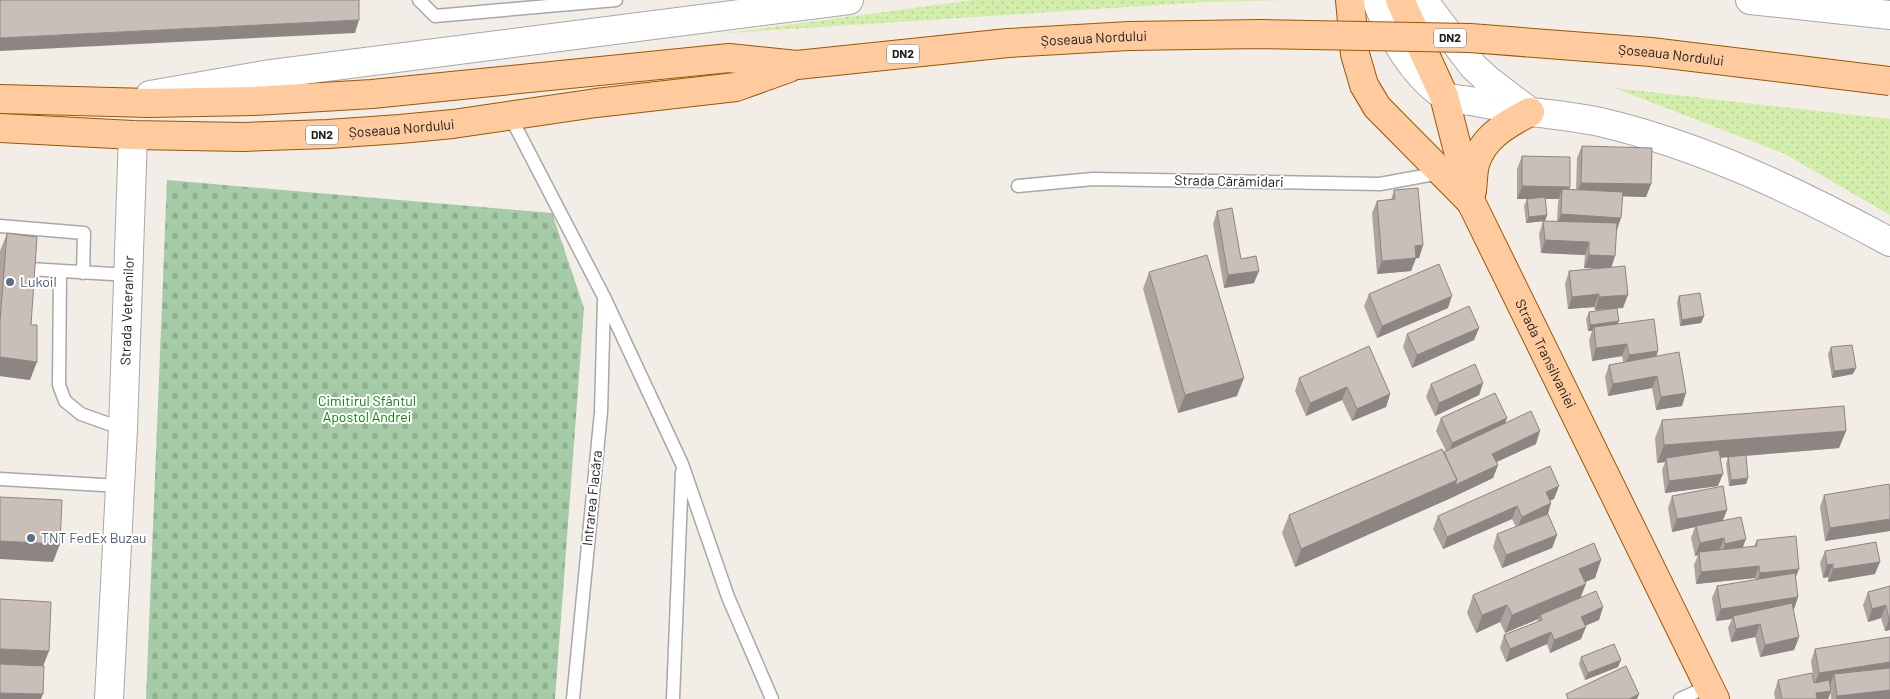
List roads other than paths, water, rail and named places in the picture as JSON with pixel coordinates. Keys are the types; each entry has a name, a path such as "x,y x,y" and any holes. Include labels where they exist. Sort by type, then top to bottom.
{"main road":[{"path":"1350,0 1355,54 1364,85 1377,107 1470,202"},
{"name":"Strada Transilvaniei","path":"1400,0 1444,96 1470,202 1712,693"},
{"name":"Șoseaua Nordului","path":"0,98 149,103 236,101 372,94 729,58 797,65 1008,43 1129,36 1261,34 1470,38 1651,52 1890,82"},
{"name":"Șoseaua Nordului","path":"0,128 133,135 243,137 400,129 510,116 596,102 736,86 797,65"},
{"path":"1470,202 1475,163 1487,141 1505,125 1530,112"}],"street":[{"name":"Șoseaua Nordului","path":"112,102 264,75 733,7 849,0"},
{"path":"1376,0 1386,25 1404,54 1444,96 1530,112 1600,122 1699,153 1765,179 1890,242"},
{"path":"1423,0 1473,66 1530,112"},
{"path":"1750,0 1890,15"},
{"name":"Strada Veteranilor","path":"109,699 123,429 133,135"}],"lane":[{"path":"419,0 435,16 616,0"},
{"path":"510,116 604,297 682,464 728,597 772,699"},
{"name":"Strada Cărămidari","path":"1018,186 1093,179 1380,184 1440,173"},
{"path":"0,226 84,233 83,273"},
{"path":"29,270 129,275"},
{"path":"60,271 59,385 65,401 81,414 123,429"},
{"name":"Intrarea Flacăra","path":"573,699 601,412 604,297"},
{"path":"673,699 682,464"},
{"path":"0,479 120,486"},
{"path":"1680,699 1712,693"}],"place":[{"name":"Lukoil","path":"10,282"},
{"name":"TNT FedEx Buzau","path":"31,538"}],"park label":[{"name":"Cimitirul Sfântul Apostol Andrei","path":"367,410"}]}
